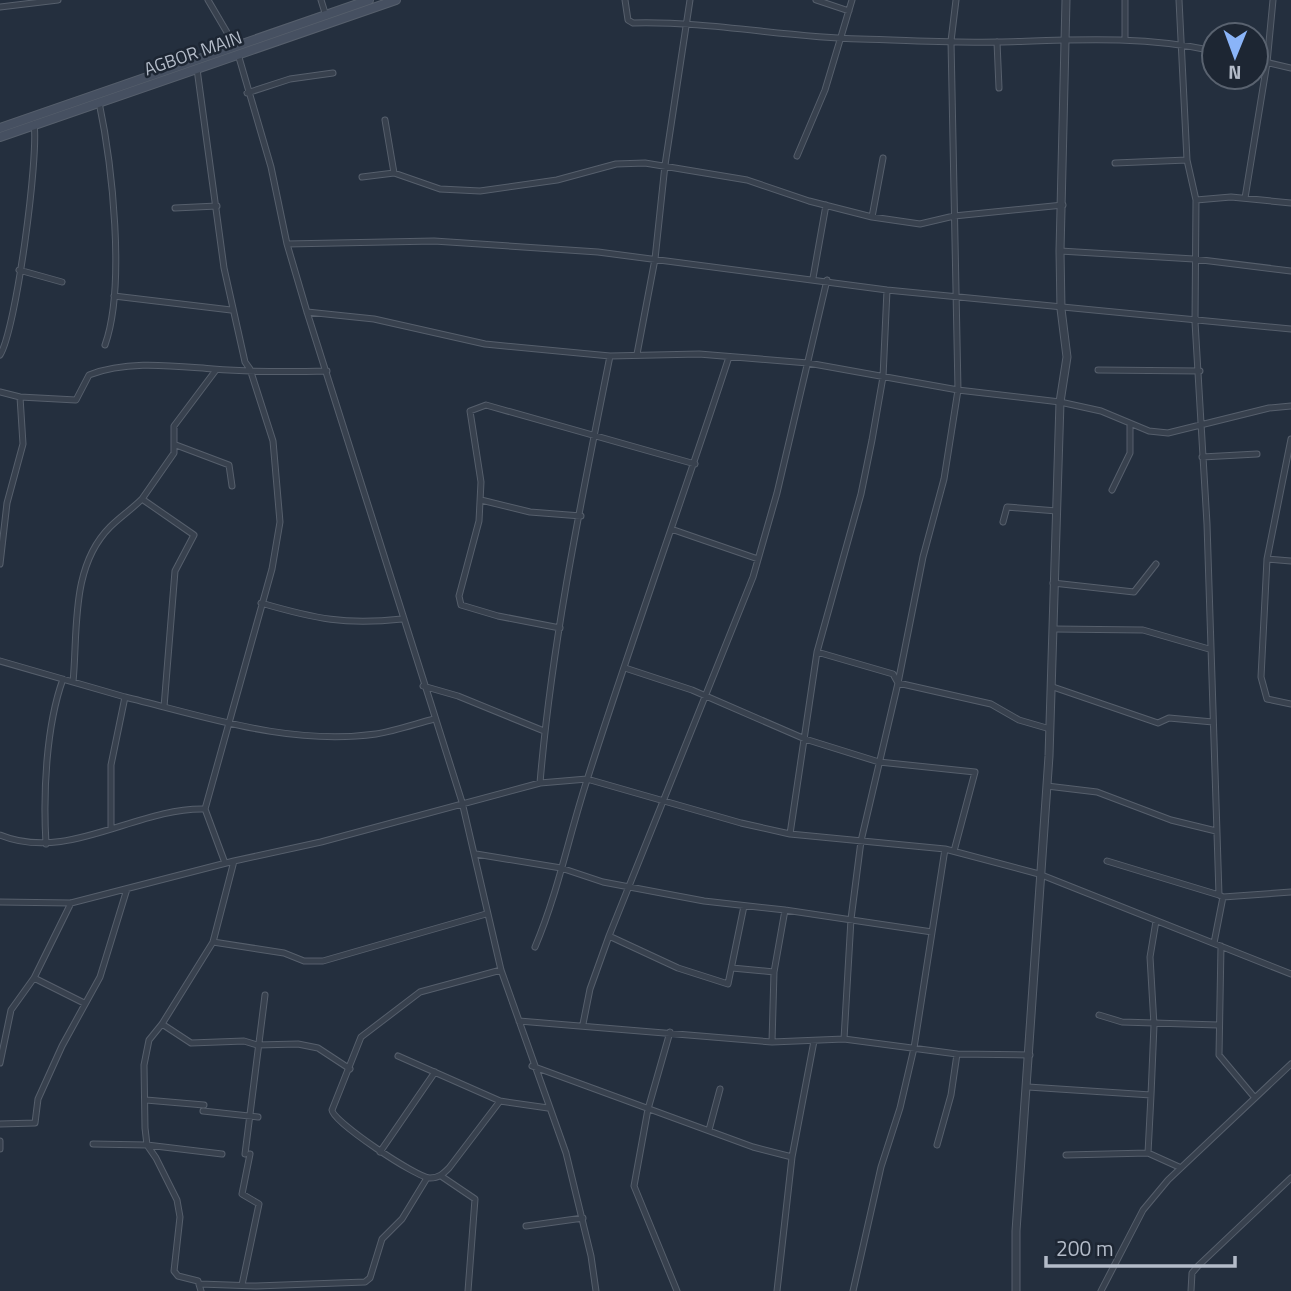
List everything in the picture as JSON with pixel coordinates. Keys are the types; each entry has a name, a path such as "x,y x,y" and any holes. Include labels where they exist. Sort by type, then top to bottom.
{"main road":[{"name":"AGBOR MAIN","path":"0,128 160,77 369,0"},
{"name":"AGBOR MAIN","path":"0,136 99,102 160,77 197,68 237,50 396,0"}],"street":[{"path":"0,7 58,0"},
{"path":"208,0 237,50 247,93 271,167 287,244 307,312 423,686 462,802 501,970 532,1066 566,1153 583,1218 596,1291"},
{"path":"321,0 326,16"},
{"path":"625,0 628,20 633,23 685,24 838,38 997,42 1063,37 1125,38 1200,48"},
{"path":"637,354 655,259 664,165 690,0"},
{"path":"816,0 849,11"},
{"path":"797,156 825,90 838,38 852,0"},
{"path":"844,1039 851,919 861,841 898,683 923,557 944,479 957,390 951,41 956,0"},
{"path":"1016,1291 1016,1231 1028,1087 1039,874 1053,687 1053,583 1060,402 1067,357 1061,309 1060,251 1063,205 1063,37 1066,0"},
{"path":"1125,0 1125,38"},
{"path":"1180,0 1187,160 1196,200 1195,321 1200,371 1199,426 1221,896 1217,944 1219,1055 1255,1098"},
{"path":"1270,31 1273,0"},
{"path":"997,42 999,88"},
{"path":"1270,63 1291,68"},
{"path":"197,68 232,310 245,362 250,369 273,441 279,522 272,569 205,809 225,863"},
{"path":"247,93 290,79 333,73"},
{"path":"1245,198 1261,91"},
{"path":"99,102 109,159 114,296 112,327 106,345"},
{"path":"385,120 394,173"},
{"path":"0,355 30,204 34,124"},
{"path":"872,217 883,158"},
{"path":"1115,163 1187,160"},
{"path":"362,177 394,173 440,189 480,191 556,180 616,164 664,165 747,180 872,217 920,225 954,216 1063,205"},
{"path":"1196,200 1245,198 1291,203"},
{"path":"813,278 826,205"},
{"path":"175,208 217,206"},
{"path":"287,244 434,241 598,252 813,278 887,290 954,294 1061,309 1291,329"},
{"path":"1060,251 1194,259 1291,271"},
{"path":"19,270 62,282"},
{"path":"583,1024 590,989 609,936 758,559 827,280"},
{"path":"790,834 817,652 861,494 883,377 887,290"},
{"path":"114,296 232,310"},
{"path":"307,312 374,318 485,344 610,356 637,354 729,357 808,363 957,390 1060,402 1101,411 1130,425 1168,433 1269,408 1291,406"},
{"path":"540,783 544,731 610,356"},
{"path":"535,947 552,907 587,779 729,357"},
{"path":"0,392 20,397 76,400 89,375 100,371 163,364 216,370 327,372"},
{"path":"74,682 77,605 90,559 110,527 142,499 160,478 176,445 174,426 216,370"},
{"path":"1098,370 1200,371"},
{"path":"0,564 7,503 23,443 20,397"},
{"path":"561,628 498,616 461,605 459,596 479,521 481,500 470,411 486,405 695,464"},
{"path":"1112,490 1130,453 1130,425"},
{"path":"1291,439 1267,559 1261,677 1267,699 1291,704"},
{"path":"176,445 229,465 232,486"},
{"path":"1202,457 1257,453"},
{"path":"142,499 194,535 175,571 164,706"},
{"path":"481,500 530,512 581,516"},
{"path":"1003,522 1007,507 1057,512"},
{"path":"671,529 758,559"},
{"path":"1267,559 1291,561"},
{"path":"1053,583 1134,592 1156,564"},
{"path":"261,603 326,621 359,624 402,619"},
{"path":"1054,629 1143,630 1209,649"},
{"path":"817,652 892,674 898,683 991,704 1020,719 1050,729"},
{"path":"0,661 229,724 290,734 333,737 377,734 434,719"},
{"path":"625,667 706,695 805,738 879,762 975,772 954,851"},
{"path":"46,844 44,809 54,710 64,679"},
{"path":"423,686 458,696 544,731"},
{"path":"1053,687 1158,723 1168,718 1213,722"},
{"path":"111,830 111,765 125,697"},
{"path":"0,902 71,903 225,863 321,842 540,783 587,779 790,834 945,849 1039,874 1291,974"},
{"path":"1047,786 1097,792 1171,820 1216,831"},
{"path":"0,835 15,841 46,844 205,809"},
{"path":"853,1291 881,1167 900,1108 914,1048 945,849"},
{"path":"476,854 561,869 629,887 932,932"},
{"path":"234,861 213,942 162,1024 149,1040 147,1052 147,1145 177,1200 180,1217 174,1272 200,1284 272,1288 365,1282 370,1278 382,1239 402,1219 427,1178"},
{"path":"1107,861 1221,896 1291,892"},
{"path":"0,1124 35,1123 38,1099 84,1003 100,977 127,889"},
{"path":"0,1063 3,1033 11,1010 34,978 71,903"},
{"path":"609,936 708,979 728,984 744,906"},
{"path":"772,1042 774,972 785,909"},
{"path":"213,942 284,953 304,961 323,961 486,914"},
{"path":"1148,1153 1154,1025 1150,957 1156,921"},
{"path":"732,968 774,972"},
{"path":"468,1291 475,1199 441,1176 427,1178 380,1152 332,1115 361,1037 420,992 501,970"},
{"path":"34,978 84,1003"},
{"path":"242,1285 259,1204 242,1194 264,995"},
{"path":"1099,1015 1122,1023 1218,1025"},
{"path":"519,1021 583,1024 772,1042 844,1039 957,1055 1030,1055"},
{"path":"162,1024 191,1042 244,1041 257,1045 298,1044 318,1048 350,1069"},
{"path":"670,1032 648,1109 634,1186 677,1291"},
{"path":"777,1291 792,1157 814,1041"},
{"path":"937,1145 951,1095 957,1055"},
{"path":"398,1056 500,1101 548,1108"},
{"path":"1101,1291 1143,1210 1180,1167 1291,1064"},
{"path":"532,1066 753,1147 792,1157"},
{"path":"380,1152 435,1072"},
{"path":"1028,1087 1151,1095"},
{"path":"709,1130 720,1089"},
{"path":"146,1100 258,1117"},
{"path":"441,1176 500,1101"},
{"path":"0,1141 0,1149"},
{"path":"93,1144 147,1145 222,1154"},
{"path":"1066,1155 1148,1153 1180,1167"},
{"path":"1191,1291 1192,1273 1198,1266 1291,1178"},
{"path":"526,1226 583,1218"},
{"path":"200,1284 201,1291"}]}
